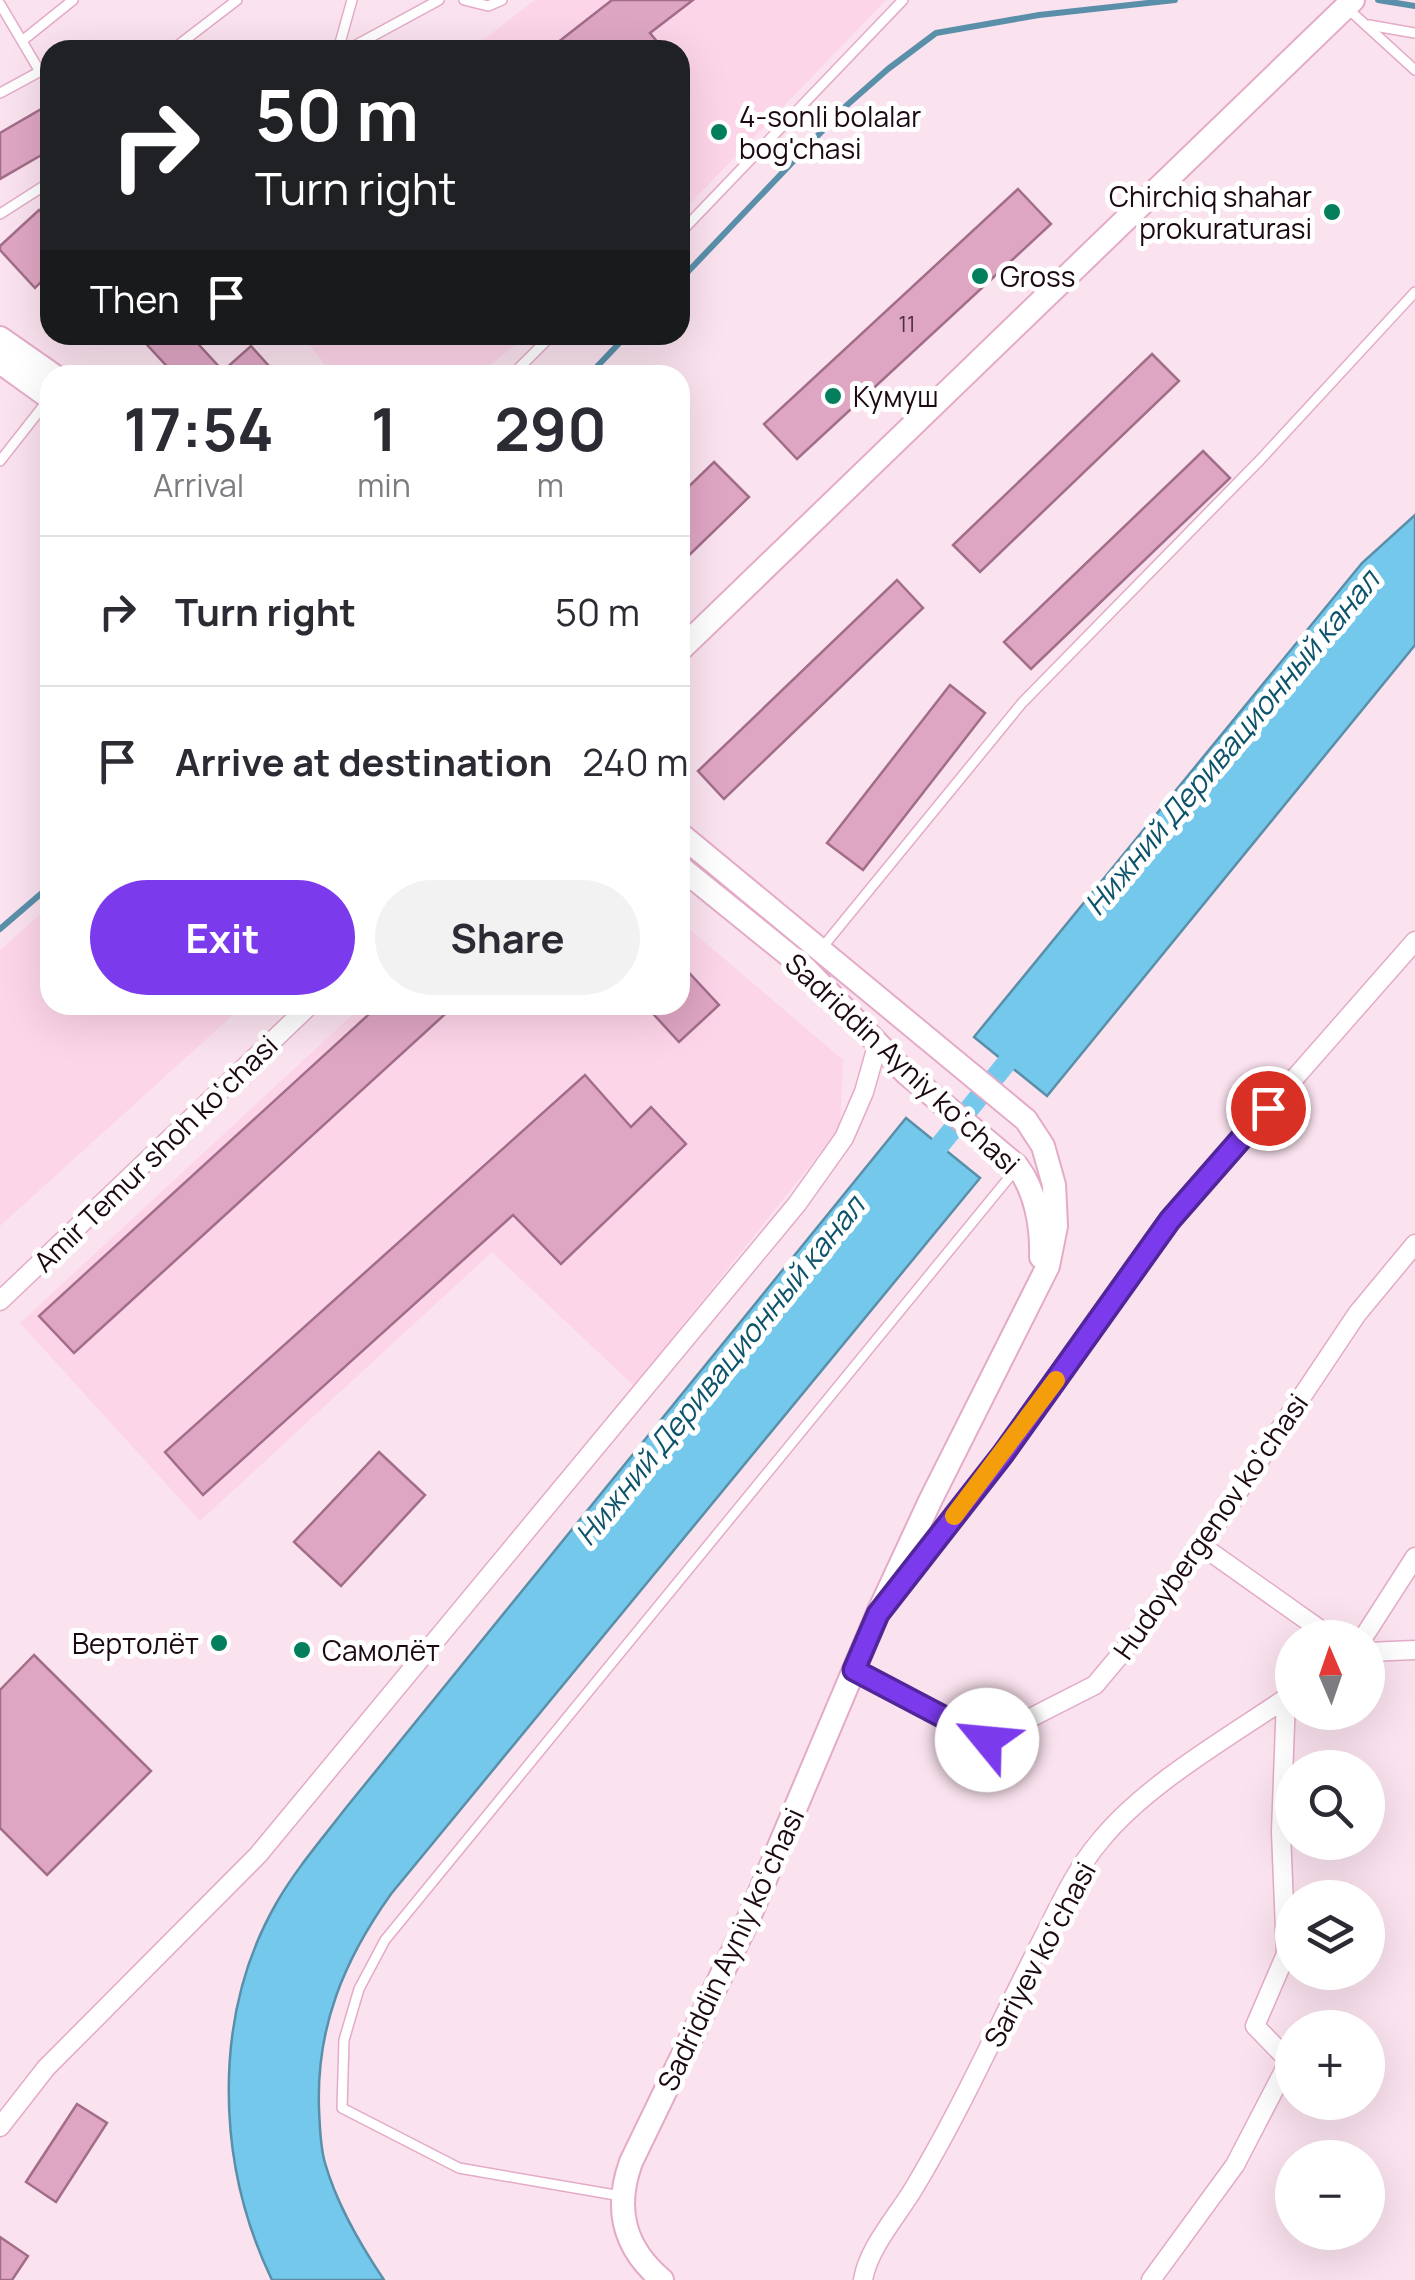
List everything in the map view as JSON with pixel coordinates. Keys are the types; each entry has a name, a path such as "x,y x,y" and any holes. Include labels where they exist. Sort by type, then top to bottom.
{"main road":[{"path":"690,640 1350,4"},
{"path":"0,338 40,366"},
{"path":"0,362 40,391"},
{"name":"Sadriddin Ayniy ko‘chasi","path":"662,2280 638,2256 625,2230 622,2196 626,2176 748,1920 878,1614 968,1418 1030,1304 1052,1254 1056,1206 1050,1165 1039,1137 1026,1120 690,842"},
{"name":"Sadriddin Ayniy ko‘chasi","path":"690,875 806,970 906,1073 1009,1159 1033,1198 1042,1248 1038,1283 1030,1304"}],"street":[{"name":"Sadriddin Ayniy ko‘chasi","path":"878,1614 1003,1454 1170,1220 1415,941"},
{"name":"Amir Temur shoh ko‘chasi","path":"0,1301 300,1015"},
{"path":"0,2127 46,2068 258,1854 798,1204 844,1138 864,1092 877,1046"},
{"name":"Hudoybergenov ko‘chasi","path":"854,1670 987,1740 1095,1685 1202,1546 1357,1314 1415,1244"},
{"path":"1202,1546 1307,1620"},
{"path":"1375,1620 1415,1557"},
{"path":"1385,1651 1415,1650"},
{"name":"Sariyev ko‘chasi","path":"863,2280 875,2251 964,2099 1055,1916 1099,1841 1194,1760 1275,1706"},
{"path":"1151,2280 1236,2165 1289,2061 1255,2026 1286,1954 1282,1832 1288,1730"}],"lane":[{"path":"22,42 73,0"},
{"path":"185,40 236,0"},
{"path":"341,40 352,0"},
{"path":"365,40 439,0"},
{"path":"464,0 488,6 502,0"},
{"path":"690,223 903,0"},
{"path":"0,4 39,70 0,93"},
{"path":"1350,4 1415,70"},
{"path":"1366,24 1415,33"},
{"path":"0,214 40,188"},
{"path":"821,949 1022,703 1260,460 1415,292"},
{"path":"522,365 542,345"},
{"path":"0,460 40,410"},
{"path":"622,2196 459,2168 342,2108 344,2040 359,1989 386,1940 1009,1159"}],"shaded area":[{"name":"4-sonli bolalar bog'chasi","path":"535,0 886,0 690,204 690,40 483,40"},
{"path":"310,345 515,345 490,365 325,365"},
{"path":"40,915 40,1015 233,1015 0,1226 0,950"},
{"path":"690,930 843,1060 840,1128 634,1386 492,1252 200,1521 20,1323 352,1015 690,1015"}],"water":[{"path":"1415,515 1415,645 1047,1096 974,1037 1362,563"},
{"path":"906,1118 980,1178 391,1894 347,1969 322,2050 321,2143 343,2209 384,2280 272,2280 253,2235 240,2188 229,2090 240,1993 277,1902 345,1809"}],"building":[{"path":"612,0 693,0 650,33 656,40 561,40"},
{"path":"40,110 40,156 0,179 0,133"},
{"path":"1018,189 1051,224 797,459 764,424"},
{"path":"40,211 40,283 35,288 0,250"},
{"path":"147,345 199,345 218,365 166,365"},
{"path":"251,346 268,365 230,365"},
{"path":"1152,354 1179,381 980,572 953,545"},
{"path":"1203,451 1230,478 1031,669 1004,642"},
{"path":"714,462 749,497 690,554 690,485"},
{"path":"897,580 923,608 724,799 698,771"},
{"path":"950,685 985,713 863,870 827,843"},
{"path":"690,974 719,1005 679,1042 654,1015 690,1015"},
{"path":"368,1015 444,1015 74,1353 39,1316"},
{"path":"585,1075 631,1127 651,1107 686,1144 561,1264 513,1215 203,1495 165,1452"},
{"path":"379,1452 425,1495 341,1586 294,1542"},
{"path":"34,1655 151,1771 47,1875 0,1828 0,1690"},
{"path":"77,2104 107,2123 56,2202 26,2182"},
{"path":"0,2237 28,2256 12,2280 0,2280"}],"waterway":[{"path":"690,270 847,105 936,33 1039,15 1175,0"},
{"path":"1378,0 1415,6"},
{"path":"598,365 618,345"},
{"path":"0,929 40,895"},
{"name":"Нижний Деривационный канал","path":"923,1166 1021,1045"}],"slow traffic":[{"path":"954,1516 1056,1380"}],"place":[{"name":"4-sonli bolalar bog'chasi","path":"719,132"},
{"name":"Chirchiq shahar prokuraturasi","path":"1332,212"},
{"name":"Gross","path":"980,276"},
{"name":"Кумуш","path":"833,396"},
{"name":"Вертолёт","path":"219,1643"},
{"name":"Самолёт","path":"302,1650"}],"route":[{"path":"987,1740 854,1670 878,1614 1003,1454 1170,1220 1268,1108"}]}
